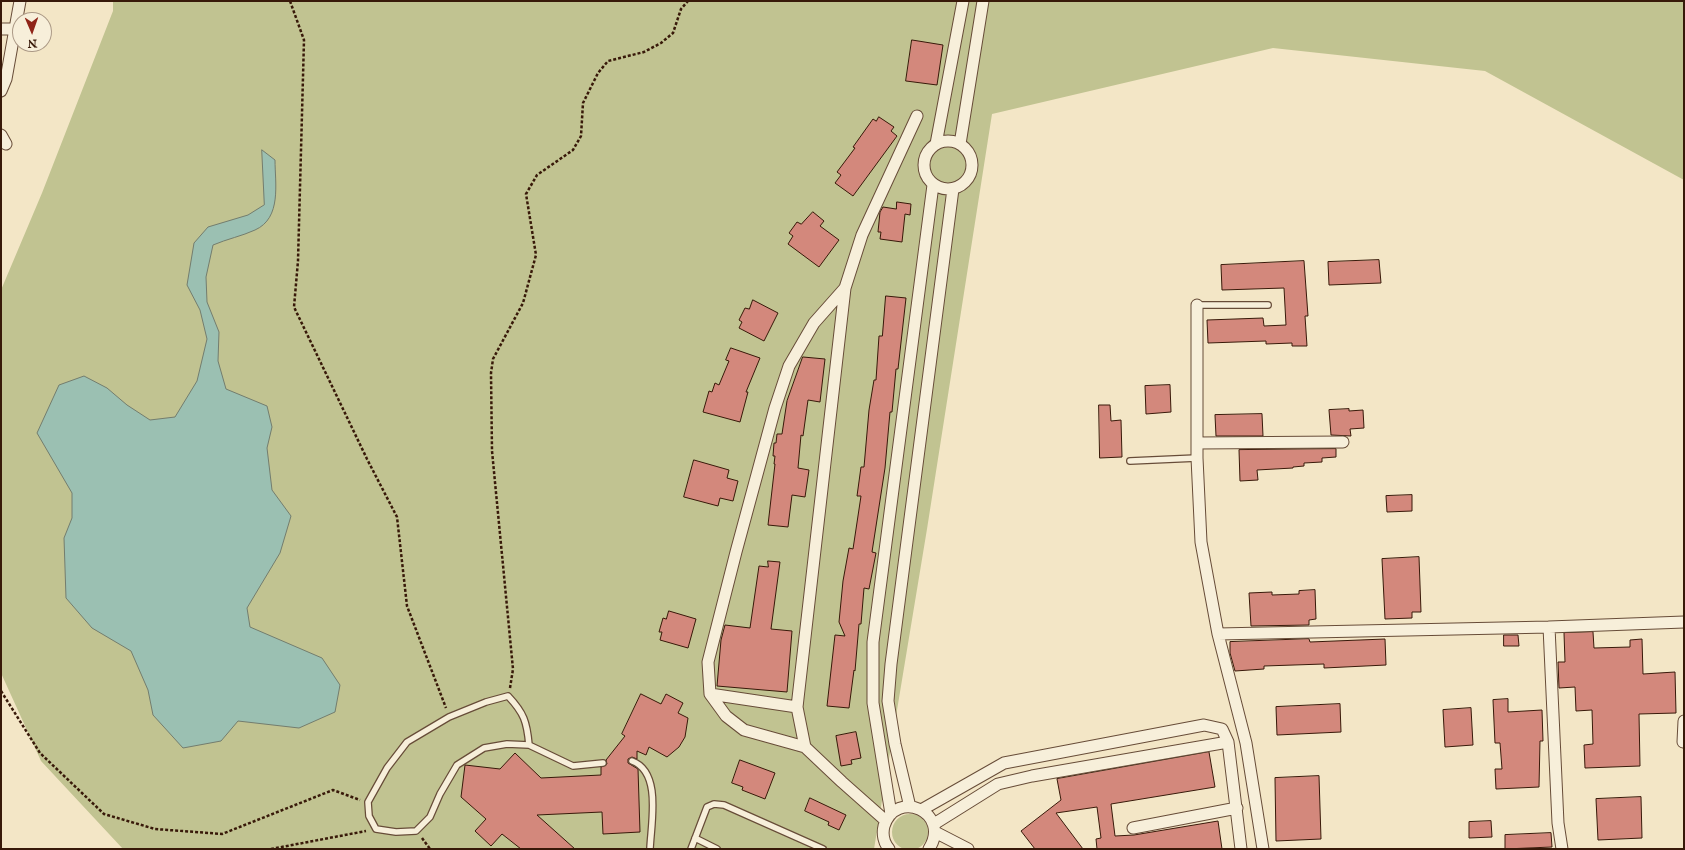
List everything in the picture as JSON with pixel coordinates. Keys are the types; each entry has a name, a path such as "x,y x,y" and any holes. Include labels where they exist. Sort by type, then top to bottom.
{"street":[{"path":"18,12 20,1"},
{"path":"936,144 952,141 960,144 970,154 973,169 966,182 954,190 946,190 933,185 924,172 924,164 925,156 936,144 963,1"},
{"path":"960,144 983,1"},
{"path":"1,29 12,29"},
{"path":"1,91 6,79 12,42"},
{"path":"805,747 797,707 845,288 862,235 917,116"},
{"path":"888,817 873,703 874,642 933,185"},
{"path":"910,807 895,744 889,693 891,664 954,190"},
{"path":"845,288 814,323 789,366 773,416 708,662 710,694 726,716 744,730 805,747 842,782 888,817"},
{"path":"1197,306 1197,458 1201,542 1218,634 1246,743 1263,849"},
{"path":"1197,443 1343,442"},
{"path":"1218,634 1549,627 1684,622"},
{"path":"1549,627 1558,823 1562,849"},
{"path":"710,694 797,707"},
{"path":"1683,742 1684,721"},
{"path":"922,810 1004,763 1204,725 1222,729 1228,742 1241,849"},
{"path":"934,828 998,784 1032,776 1228,742"},
{"path":"878,849 888,817 898,809 910,807 922,810 934,828 968,849"},
{"path":"1133,828 1237,808"},
{"path":"929,849 934,841 934,828"},
{"path":"883,837 889,849"}],"lane":[{"path":"1197,306 1268,305"},
{"path":"1130,461 1197,458"},
{"path":"529,745 527,725 520,709 508,696 486,702 449,717 407,742 387,768 368,802 369,816 376,828 396,832 416,831 430,817 440,794 457,766 484,748 507,744 529,745 573,766 603,763"},
{"path":"632,761 640,764 646,771 653,788 650,849"},
{"path":"691,849 707,807 714,804 724,805 823,849"},
{"path":"695,838 717,849"}],"path":[{"path":"290,1 304,40 298,261 294,307 367,459 397,517 407,606 434,673 449,717"},
{"path":"508,696 513,669 492,450 491,373 493,359 523,303 536,255 526,194 537,175 573,150 581,136 583,102 598,73 608,61 644,52 661,43 673,33 681,10 688,1"},
{"path":"1,691 40,753 104,814 155,829 222,834 333,790 368,802"},
{"path":"271,849 376,828"},
{"path":"416,831 430,849"}],"green space":[{"path":"113,1 1684,1 1684,180 1485,71 1273,48 992,114 927,529 874,849 123,849 41,761 1,673 1,290 42,193 113,11"},
{"path":"907,814 913,814 923,819 928,832 923,845 913,850 907,850 897,845 892,835 892,829 897,819"}],"shaded area":[{"path":"262,150 275,160 276,189 273,209 270,217 264,224 255,230 213,245 206,277 207,302 219,332 218,361 226,389 267,406 272,427 267,448 272,490 291,516 280,553 247,608 250,627 322,658 340,685 335,712 299,728 238,721 221,741 183,748 153,715 148,690 131,651 92,628 66,598 64,538 72,518 72,493 37,433 59,385 84,376 107,388 127,405 150,420 175,417 197,381 207,339 200,310 187,285 194,243 208,227 248,215 264,205"}],"building":[{"path":"912,40 943,45 937,85 906,81"},
{"path":"879,117 894,127 891,131 897,136 853,196 835,183 841,175 837,172 855,148 853,147 873,119 876,121"},
{"path":"897,202 911,204 910,215 905,214 902,242 880,239 881,232 878,232 880,212 883,207 896,209"},
{"path":"813,212 824,221 820,226 839,240 819,267 788,244 793,236 789,233 797,222 801,224"},
{"path":"1379,260 1381,283 1329,285 1328,262"},
{"path":"1304,261 1308,316 1305,316 1307,346 1292,346 1292,343 1266,344 1266,341 1208,343 1207,320 1263,318 1264,326 1286,325 1284,288 1222,290 1221,265"},
{"path":"886,296 906,298 898,369 896,369 892,412 890,412 885,468 872,552 876,553 869,589 864,588 861,624 859,624 855,671 854,670 849,708 827,706 835,635 845,636 839,622 843,581 849,548 853,549 861,496 857,496 861,467 864,467 869,410 874,380 876,380 879,336 882,336"},
{"path":"753,300 778,313 764,341 739,328 742,322 739,320 745,308 749,309"},
{"path":"731,348 760,358 746,392 748,392 740,422 703,412 709,391 712,392 715,383 719,385 729,361 726,360"},
{"path":"803,357 825,359 820,402 808,400 803,436 801,435 798,468 809,470 805,497 792,495 788,527 768,525 775,464 775,456 773,456 774,443 776,443 777,434 782,434 787,401"},
{"path":"1170,385 1171,412 1146,414 1145,386"},
{"path":"1099,405 1110,405 1111,421 1121,420 1122,457 1100,458"},
{"path":"1349,409 1349,411 1363,410 1364,428 1350,429 1351,436 1331,435 1329,410"},
{"path":"1262,414 1263,436 1216,436 1215,415"},
{"path":"1336,449 1336,457 1322,458 1322,462 1304,463 1304,466 1293,468 1257,470 1258,480 1240,481 1239,450"},
{"path":"694,460 729,470 727,478 738,481 733,501 720,498 718,506 684,497"},
{"path":"1412,495 1412,511 1387,512 1386,496"},
{"path":"1419,557 1421,612 1412,612 1412,618 1385,619 1382,559"},
{"path":"768,561 780,562 771,629 792,631 787,692 717,686 721,640 725,625 750,628 759,566 768,567"},
{"path":"1315,590 1316,619 1309,620 1309,625 1251,626 1249,593 1272,592 1272,595 1299,594 1299,591"},
{"path":"669,611 696,619 688,648 660,640 662,632 659,632 663,618 666,619"},
{"path":"1593,632 1594,648 1630,647 1630,640 1642,639 1643,674 1675,672 1676,713 1639,714 1640,766 1585,768 1584,745 1593,744 1592,710 1576,711 1575,687 1559,688 1558,662 1565,662 1564,633"},
{"path":"1504,635 1518,635 1519,646 1504,646"},
{"path":"1309,639 1310,642 1385,639 1386,665 1324,668 1324,664 1264,666 1264,669 1235,671 1230,653 1230,642"},
{"path":"641,694 661,704 666,694 683,703 678,713 688,718 685,737 679,747 667,757 649,747 646,755 637,751 637,759 632,757 628,759 628,763 638,769 640,832 603,834 602,812 537,815 575,849 521,849 502,834 491,846 475,831 486,819 461,797 465,765 500,769 515,753 541,778 601,775 601,767 607,764 606,760 625,736 622,734"},
{"path":"1508,699 1508,712 1542,710 1543,741 1540,741 1539,787 1496,789 1495,769 1502,769 1500,743 1495,743 1493,700"},
{"path":"1340,704 1341,732 1277,735 1276,707"},
{"path":"1471,708 1473,745 1445,747 1443,710"},
{"path":"856,732 861,758 851,760 852,764 841,766 836,736"},
{"path":"1209,752 1215,787 1111,804 1115,836 1134,835 1218,821 1222,849 1097,849 1096,839 1101,838 1097,807 1056,813 1083,849 1035,849 1021,831 1061,800 1057,779"},
{"path":"740,760 775,773 765,799 742,790 743,787 732,783"},
{"path":"1319,776 1321,839 1276,841 1275,778"},
{"path":"1641,797 1642,838 1598,840 1596,799"},
{"path":"810,798 846,815 839,830 828,825 829,822 805,811"},
{"path":"1491,821 1492,837 1469,838 1469,822"},
{"path":"1551,833 1552,847 1505,849 1505,835"}]}
